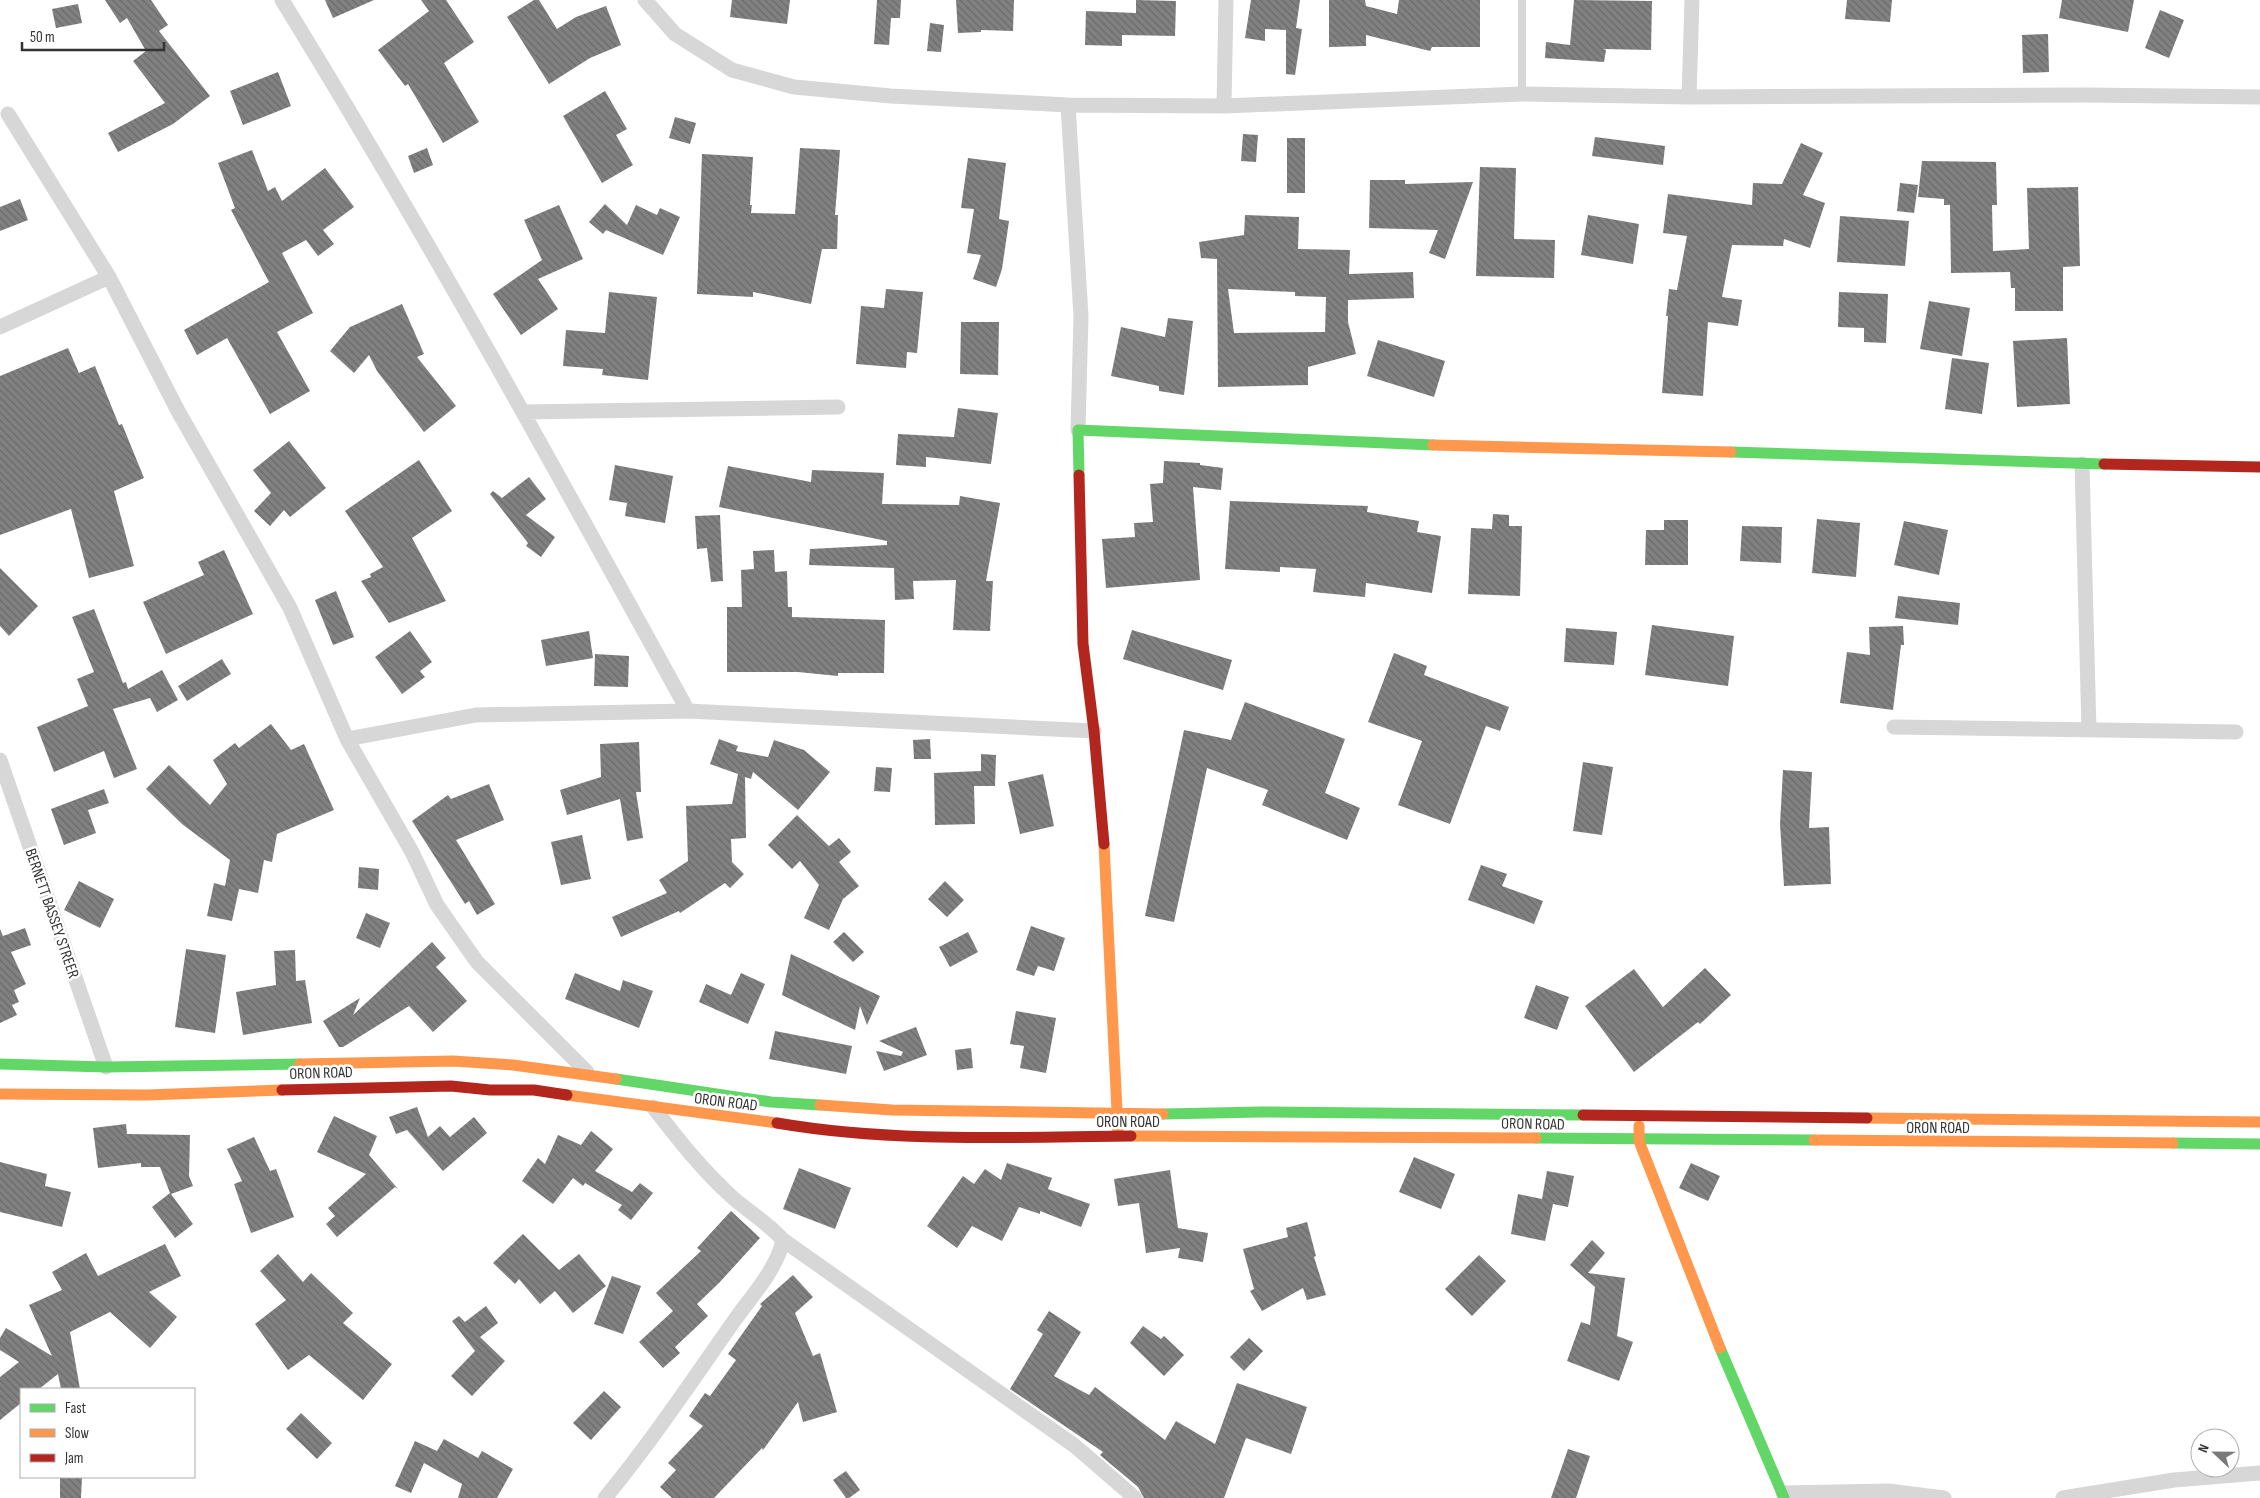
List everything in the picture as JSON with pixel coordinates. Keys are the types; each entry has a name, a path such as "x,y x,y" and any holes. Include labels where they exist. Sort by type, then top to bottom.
{"main road":[{"path":"1118,1138 1107,876 1084,644 1078,430 1432,445 2082,464 2260,467"},
{"name":"ORON ROAD","path":"0,1064 106,1067 453,1061 514,1065 771,1102 892,1110 1118,1115 1261,1112 2260,1122"},
{"name":"ORON ROAD","path":"0,1094 147,1095 375,1086 451,1086 490,1090 534,1090 824,1131 889,1136 1118,1138 1260,1136 1638,1141 2260,1144"},
{"path":"1639,1116 1638,1141 1706,1316 1784,1495"}],"street":[{"path":"282,0 353,115 523,412 688,711"},
{"path":"646,0 674,34 704,55 732,70 794,87 891,96 1068,105 1224,106 1522,94 1689,98 2075,95 2260,97"},
{"path":"1224,106 1226,0"},
{"path":"1689,98 1692,0"},
{"path":"1068,105 1080,316 1078,430"},
{"path":"8,114 109,277 178,411 290,608 347,738 375,792 412,852 437,905 477,962 590,1075"},
{"path":"0,327 109,277"},
{"path":"523,412 838,407"},
{"path":"2082,464 2090,730"},
{"path":"347,738 476,715 688,711 1094,731"},
{"path":"1894,726 2236,732"},
{"name":"BERNETT BASSEY STREER","path":"0,760 106,1067"},
{"path":"653,1107 689,1154 733,1197 772,1227 782,1240 1074,1446 1135,1498"},
{"path":"605,1498 690,1384 746,1304 780,1253 782,1240"},
{"path":"2063,1498 2174,1480 2260,1473"},
{"path":"1784,1495 1888,1491 1944,1498"}],"lane":[{"path":"1522,0 1522,94"}],"building":[{"path":"105,0 151,0 168,25 159,31 210,96 173,124 118,152 108,133 165,103 133,61 146,51 127,18 120,23"},
{"path":"325,0 374,0 333,18"},
{"path":"421,0 446,0 474,42 444,63 479,122 443,143 408,84 405,86 378,50 429,11"},
{"path":"534,0 539,0 557,29 576,17 606,6 621,45 590,58 549,84 507,17"},
{"path":"732,0 790,0 787,24 730,17"},
{"path":"877,0 901,0 900,18 891,18 889,45 874,44"},
{"path":"956,0 1014,0 1013,31 981,30 981,32 958,33"},
{"path":"1136,0 1176,1 1175,36 1122,35 1122,46 1085,45 1086,11 1136,13"},
{"path":"1251,0 1300,0 1296,28 1302,29 1295,75 1286,74 1286,30 1265,29 1265,41 1245,38"},
{"path":"1329,0 1365,0 1366,6 1397,14 1399,0 1480,0 1480,47 1432,47 1430,51 1366,35 1366,46 1329,47"},
{"path":"1574,0 1652,1 1651,50 1603,49 1606,50 1604,62 1545,58 1546,42 1570,45"},
{"path":"1847,0 1892,0 1890,22 1845,19"},
{"path":"2062,0 2134,0 2128,32 2059,18"},
{"path":"78,4 82,23 56,28 52,9"},
{"path":"2160,10 2184,20 2169,58 2145,48"},
{"path":"930,23 944,25 941,52 927,51"},
{"path":"2048,34 2049,72 2023,73 2022,35"},
{"path":"278,72 291,106 243,125 230,91"},
{"path":"605,91 627,129 616,135 633,165 602,183 563,116"},
{"path":"675,117 696,123 690,144 669,138"},
{"path":"1243,134 1258,135 1256,162 1241,161"},
{"path":"1595,137 1665,146 1663,165 1592,156"},
{"path":"1287,138 1305,138 1305,193 1287,193"},
{"path":"1801,143 1823,153 1803,195 1825,203 1810,248 1784,239 1783,246 1732,245 1722,297 1742,300 1738,326 1708,322 1703,396 1662,393 1669,289 1677,290 1687,236 1663,233 1668,194 1752,205 1753,183 1782,184"},
{"path":"427,148 433,165 414,173 408,156"},
{"path":"800,148 840,150 835,215 838,215 837,249 822,249 811,304 753,292 753,297 697,294 702,154 753,157 751,213 795,214"},
{"path":"252,150 268,191 275,187 282,201 325,168 354,207 323,230 334,244 318,256 306,240 282,253 313,313 277,332 310,391 270,414 227,338 197,355 184,330 269,282 231,210 235,208 218,163"},
{"path":"968,158 1006,163 999,219 1009,221 1002,269 996,287 973,279 981,255 967,253 974,209 961,208"},
{"path":"1922,161 1996,162 1997,205 1992,205 1993,251 2029,249 2027,188 2078,187 2080,266 2063,267 2063,311 2015,311 2015,288 2011,288 2010,272 1951,273 1950,205 1944,205 1944,199 1918,197"},
{"path":"1480,167 1516,168 1514,239 1555,240 1554,278 1476,276"},
{"path":"1370,180 1405,180 1405,184 1473,182 1445,259 1429,253 1438,230 1369,228"},
{"path":"1900,183 1918,185 1914,213 1897,211"},
{"path":"20,199 28,220 0,231 0,207"},
{"path":"605,204 627,225 636,205 657,215 660,208 680,217 663,255 606,230 603,234 589,222"},
{"path":"559,205 583,259 538,279 558,309 521,335 493,294 542,260 524,220"},
{"path":"1245,215 1299,217 1298,249 1350,250 1349,274 1413,272 1414,298 1348,300 1348,322 1356,354 1308,367 1308,385 1218,387 1217,259 1201,258 1199,242 1244,235","holes":["1228,289 1295,292 1295,296 1326,297 1325,332 1234,333"]},
{"path":"1588,215 1639,224 1633,264 1581,255"},
{"path":"1840,216 1909,221 1905,266 1837,262"},
{"path":"886,289 923,292 917,353 907,352 906,368 856,364 861,306 884,308"},
{"path":"609,292 657,297 648,380 602,375 603,369 563,366 566,330 605,333"},
{"path":"1839,292 1888,294 1886,343 1864,342 1864,328 1838,327"},
{"path":"1929,301 1970,308 1962,356 1920,349"},
{"path":"402,304 424,354 417,357 456,406 424,432 377,371 369,355 354,373 330,351 350,327"},
{"path":"1168,318 1193,321 1184,395 1159,391 1159,386 1111,376 1121,327 1165,337"},
{"path":"961,322 999,322 998,375 960,374"},
{"path":"2067,338 2070,404 2017,407 2013,341"},
{"path":"1378,340 1445,361 1434,397 1367,376"},
{"path":"68,348 79,373 95,366 119,425 122,424 144,478 114,491 134,566 89,578 71,509 0,535 0,376"},
{"path":"1952,358 1989,363 1982,414 1945,409"},
{"path":"958,408 998,413 991,464 926,457 926,467 896,465 898,434 954,437"},
{"path":"289,441 326,488 290,517 284,510 270,526 254,511 271,493 253,470"},
{"path":"419,460 452,511 412,538 446,601 389,623 361,581 371,577 370,574 383,567 345,511"},
{"path":"1164,461 1200,463 1200,465 1223,468 1221,490 1193,487 1200,580 1106,588 1102,539 1135,537 1134,523 1153,522 1150,484 1163,483"},
{"path":"615,465 673,476 665,523 625,516 627,503 609,500"},
{"path":"728,466 811,482 812,470 884,473 882,504 959,505 960,496 1000,503 986,581 993,581 990,631 953,630 956,580 913,581 914,599 895,600 894,568 809,565 810,549 887,545 887,541 719,507"},
{"path":"529,477 546,499 526,515 555,537 541,557 526,546 528,543 490,494 493,491 502,498"},
{"path":"1230,501 1368,506 1367,512 1419,521 1417,532 1441,536 1432,593 1366,583 1365,597 1313,592 1316,569 1280,567 1280,572 1225,569"},
{"path":"1493,514 1509,515 1509,526 1522,526 1520,596 1468,594 1471,528 1492,529"},
{"path":"720,515 723,581 711,582 707,548 697,549 695,516"},
{"path":"1817,519 1860,523 1856,577 1812,573"},
{"path":"1664,520 1688,520 1688,565 1645,565 1646,530 1664,530"},
{"path":"1904,521 1948,530 1939,575 1894,565"},
{"path":"1742,526 1782,527 1781,563 1740,561"},
{"path":"224,550 253,614 166,654 143,602 204,575 198,562"},
{"path":"774,550 775,572 787,571 788,607 792,607 792,617 885,620 884,673 838,673 838,676 798,672 727,672 727,607 742,607 741,570 754,569 753,551"},
{"path":"0,568 38,606 9,636 0,626"},
{"path":"336,591 354,637 333,645 315,600"},
{"path":"1898,596 1960,603 1958,625 1895,618"},
{"path":"94,609 123,683 126,682 128,689 162,670 178,700 157,712 150,698 113,709 137,769 114,778 104,751 54,772 37,727 88,706 77,679 94,672 72,617"},
{"path":"1652,625 1734,636 1728,686 1645,675"},
{"path":"1903,626 1904,645 1901,645 1893,710 1840,703 1847,652 1870,655 1869,627"},
{"path":"1566,628 1617,632 1614,665 1564,662"},
{"path":"1132,630 1232,660 1223,690 1123,659"},
{"path":"410,631 432,662 420,671 425,677 402,694 375,657"},
{"path":"589,631 593,658 546,666 541,640"},
{"path":"1394,653 1427,666 1424,675 1509,707 1500,731 1486,726 1450,824 1398,805 1422,741 1368,722"},
{"path":"595,654 629,656 628,687 594,686"},
{"path":"222,659 231,674 187,701 178,686"},
{"path":"1245,702 1345,739 1325,793 1360,808 1347,840 1262,805 1268,790 1207,768 1174,922 1145,916 1184,730 1231,740"},
{"path":"271,724 291,750 304,744 334,810 277,834 272,862 264,860 258,893 239,889 232,921 207,916 214,883 225,886 230,860 182,824 146,789 169,765 210,805 227,784 213,760 235,743 239,748"},
{"path":"719,739 738,746 736,751 768,757 774,740 804,750 830,772 798,810 753,772 751,779 745,777 746,838 731,839 732,862 744,874 730,888 725,883 680,913 679,911 621,937 612,917 667,893 659,880 688,861 686,806 732,804 738,774 710,764"},
{"path":"930,739 931,759 914,759 913,740"},
{"path":"639,742 641,792 636,792 643,838 627,841 620,799 567,815 560,790 601,777 600,744"},
{"path":"981,754 996,755 995,786 974,786 975,824 935,825 934,773 981,771"},
{"path":"1583,762 1613,767 1602,835 1573,831"},
{"path":"876,767 892,768 890,792 874,791"},
{"path":"1783,770 1812,772 1809,828 1829,827 1831,884 1784,886 1780,824"},
{"path":"1043,774 1054,826 1020,834 1008,782"},
{"path":"489,784 504,820 456,840 495,904 477,915 469,901 465,904 412,821 448,795 451,799"},
{"path":"104,789 109,803 88,810 96,833 64,845 51,809"},
{"path":"797,815 829,846 839,838 851,852 839,862 859,886 843,899 829,930 804,918 819,885 800,861 792,869 768,845"},
{"path":"582,835 591,879 561,885 551,842"},
{"path":"1481,865 1507,874 1502,886 1543,901 1534,924 1468,900"},
{"path":"359,867 379,869 378,890 358,888"},
{"path":"79,881 114,899 100,928 64,910"},
{"path":"945,881 964,900 947,917 928,899"},
{"path":"366,913 390,923 380,948 356,938"},
{"path":"1031,926 1065,938 1054,971 1038,966 1034,976 1016,970"},
{"path":"25,928 31,945 11,952 26,984 14,990 19,1002 12,1005 17,1015 0,1023 0,929 3,936"},
{"path":"844,932 864,952 853,962 833,942"},
{"path":"968,932 978,952 950,967 939,947"},
{"path":"432,942 446,958 436,967 467,1001 433,1032 409,1006 343,1047 339,1047 323,1021 360,998 353,1015"},
{"path":"186,949 226,955 215,1033 175,1027"},
{"path":"295,950 296,981 305,980 312,1023 243,1035 236,992 276,985 274,951"},
{"path":"791,954 880,996 867,1025 860,1006 855,1030 782,995"},
{"path":"1705,968 1731,995 1700,1024 1698,1022 1634,1072 1585,1006 1634,969 1663,1007"},
{"path":"575,973 620,991 623,980 653,991 639,1028 565,999"},
{"path":"741,973 765,984 748,1024 699,1002 706,984 731,995"},
{"path":"1536,985 1569,997 1557,1030 1524,1018"},
{"path":"1016,1011 1056,1018 1046,1073 1020,1068 1024,1046 1010,1044"},
{"path":"916,1027 927,1055 884,1071 876,1051 901,1056 903,1052 879,1041"},
{"path":"775,1031 852,1046 846,1074 769,1059"},
{"path":"971,1048 973,1068 957,1070 955,1050"},
{"path":"417,1107 428,1137 440,1126 450,1137 474,1117 487,1133 443,1171 407,1130 396,1134 389,1117"},
{"path":"334,1116 377,1136 369,1155 398,1189 395,1187 337,1237 326,1224 335,1216 328,1208 366,1174 317,1152"},
{"path":"126,1124 127,1134 190,1135 189,1176 193,1186 171,1194 193,1224 175,1238 152,1207 170,1193 160,1167 141,1167 141,1163 98,1168 93,1128"},
{"path":"591,1131 613,1149 595,1171 632,1192 640,1183 653,1193 631,1220 618,1210 622,1205 585,1183 583,1186 573,1178 553,1204 522,1181 538,1158 545,1164 558,1135 581,1145"},
{"path":"254,1137 270,1171 276,1169 294,1217 251,1233 234,1184 242,1181 227,1149"},
{"path":"1414,1157 1455,1174 1441,1209 1399,1192"},
{"path":"0,1162 47,1174 45,1186 71,1192 62,1227 0,1212"},
{"path":"1007,1163 1052,1178 1048,1189 1090,1204 1081,1227 1040,1211 1040,1214 1019,1207 1002,1241 972,1226 957,1248 927,1226 963,1176 974,1184 985,1169 1001,1180"},
{"path":"1691,1163 1720,1176 1708,1201 1679,1188"},
{"path":"799,1168 851,1188 835,1229 783,1209"},
{"path":"1170,1170 1178,1228 1208,1233 1203,1262 1178,1258 1180,1248 1146,1253 1139,1203 1118,1206 1114,1179"},
{"path":"1547,1171 1574,1176 1568,1207 1553,1204 1545,1241 1511,1234 1518,1194 1542,1199"},
{"path":"731,1211 760,1238 697,1304 708,1316 675,1347 680,1353 663,1368 639,1342 673,1311 656,1293 701,1251 697,1248"},
{"path":"1307,1222 1316,1256 1314,1257 1326,1295 1307,1300 1303,1288 1262,1311 1250,1291 1254,1289 1243,1249 1288,1237 1286,1228"},
{"path":"523,1234 559,1270 579,1254 606,1286 573,1313 555,1291 540,1304 519,1279 515,1284 493,1263"},
{"path":"1592,1240 1605,1253 1588,1273 1625,1278 1617,1336 1633,1342 1619,1381 1567,1361 1581,1322 1590,1325 1595,1287 1570,1265"},
{"path":"165,1244 181,1276 149,1292 177,1317 150,1348 110,1312 70,1332 80,1388 61,1388 58,1374 40,1388 20,1388 20,1404 0,1420 0,1377 19,1362 0,1350 0,1338 6,1328 52,1356 29,1305 62,1290 52,1272 86,1253 98,1276"},
{"path":"278,1254 303,1282 311,1273 353,1313 343,1323 392,1364 363,1400 309,1355 288,1370 255,1324 286,1300 260,1271"},
{"path":"1479,1255 1506,1281 1472,1316 1445,1289"},
{"path":"793,1275 813,1297 795,1313 813,1356 820,1353 837,1412 803,1422 798,1402 763,1450 762,1448 714,1498 672,1498 660,1487 676,1470 668,1463 703,1426 689,1416 705,1393 710,1396 736,1360 728,1354 762,1306 760,1304"},
{"path":"612,1276 641,1286 623,1334 594,1324"},
{"path":"486,1306 498,1323 480,1337 505,1361 472,1396 451,1376 475,1351 452,1321 459,1316 465,1322"},
{"path":"1049,1311 1081,1332 1054,1376 1089,1395 1095,1387 1165,1440 1176,1421 1215,1444 1237,1383 1307,1407 1291,1454 1246,1438 1224,1498 1144,1498 1138,1487 1100,1455 1103,1452 1010,1389 1043,1334 1037,1330"},
{"path":"1143,1326 1161,1339 1164,1336 1184,1355 1164,1376 1130,1343"},
{"path":"1249,1338 1263,1351 1244,1371 1230,1357"},
{"path":"604,1391 621,1407 591,1440 573,1423"},
{"path":"301,1413 332,1443 317,1459 286,1429"},
{"path":"444,1439 478,1458 482,1451 513,1469 497,1498 458,1498 462,1484 424,1463 411,1493 395,1486 415,1441 437,1451"},
{"path":"1568,1449 1590,1456 1576,1498 1551,1498"},
{"path":"846,1471 860,1490 849,1498 846,1498 833,1480"},
{"path":"60,1478 82,1478 81,1498 60,1498"}],"traffic: fast":[{"path":"1079,475 1078,430 1433,445"},
{"path":"1731,452 2104,464"},
{"path":"0,1064 106,1067 300,1064"},
{"path":"616,1079 771,1102 820,1105"},
{"path":"1163,1114 1261,1112 1583,1115"},
{"path":"1536,1138 1814,1140"},
{"path":"2173,1143 2260,1144"},
{"path":"1720,1348 1784,1498"}],"traffic: slow":[{"path":"1433,445 1731,452"},
{"path":"1104,844 1118,1131"},
{"path":"300,1064 453,1061 513,1065 616,1079"},
{"path":"0,1094 147,1095 282,1090"},
{"path":"567,1095 777,1123"},
{"path":"820,1105 892,1110 1163,1114"},
{"path":"1867,1118 2260,1122"},
{"path":"1639,1126 1639,1141 1720,1348"},
{"path":"1131,1136 1536,1138"},
{"path":"1814,1140 2173,1143"}],"traffic: jam":[{"path":"2104,464 2260,467"},
{"path":"1079,475 1083,644 1094,731 1104,844"},
{"path":"282,1090 451,1086 490,1090 534,1090 567,1095"},
{"path":"1583,1115 1867,1118"},
{"path":"777,1123 865,1134 909,1136 998,1138 1131,1136"}]}
